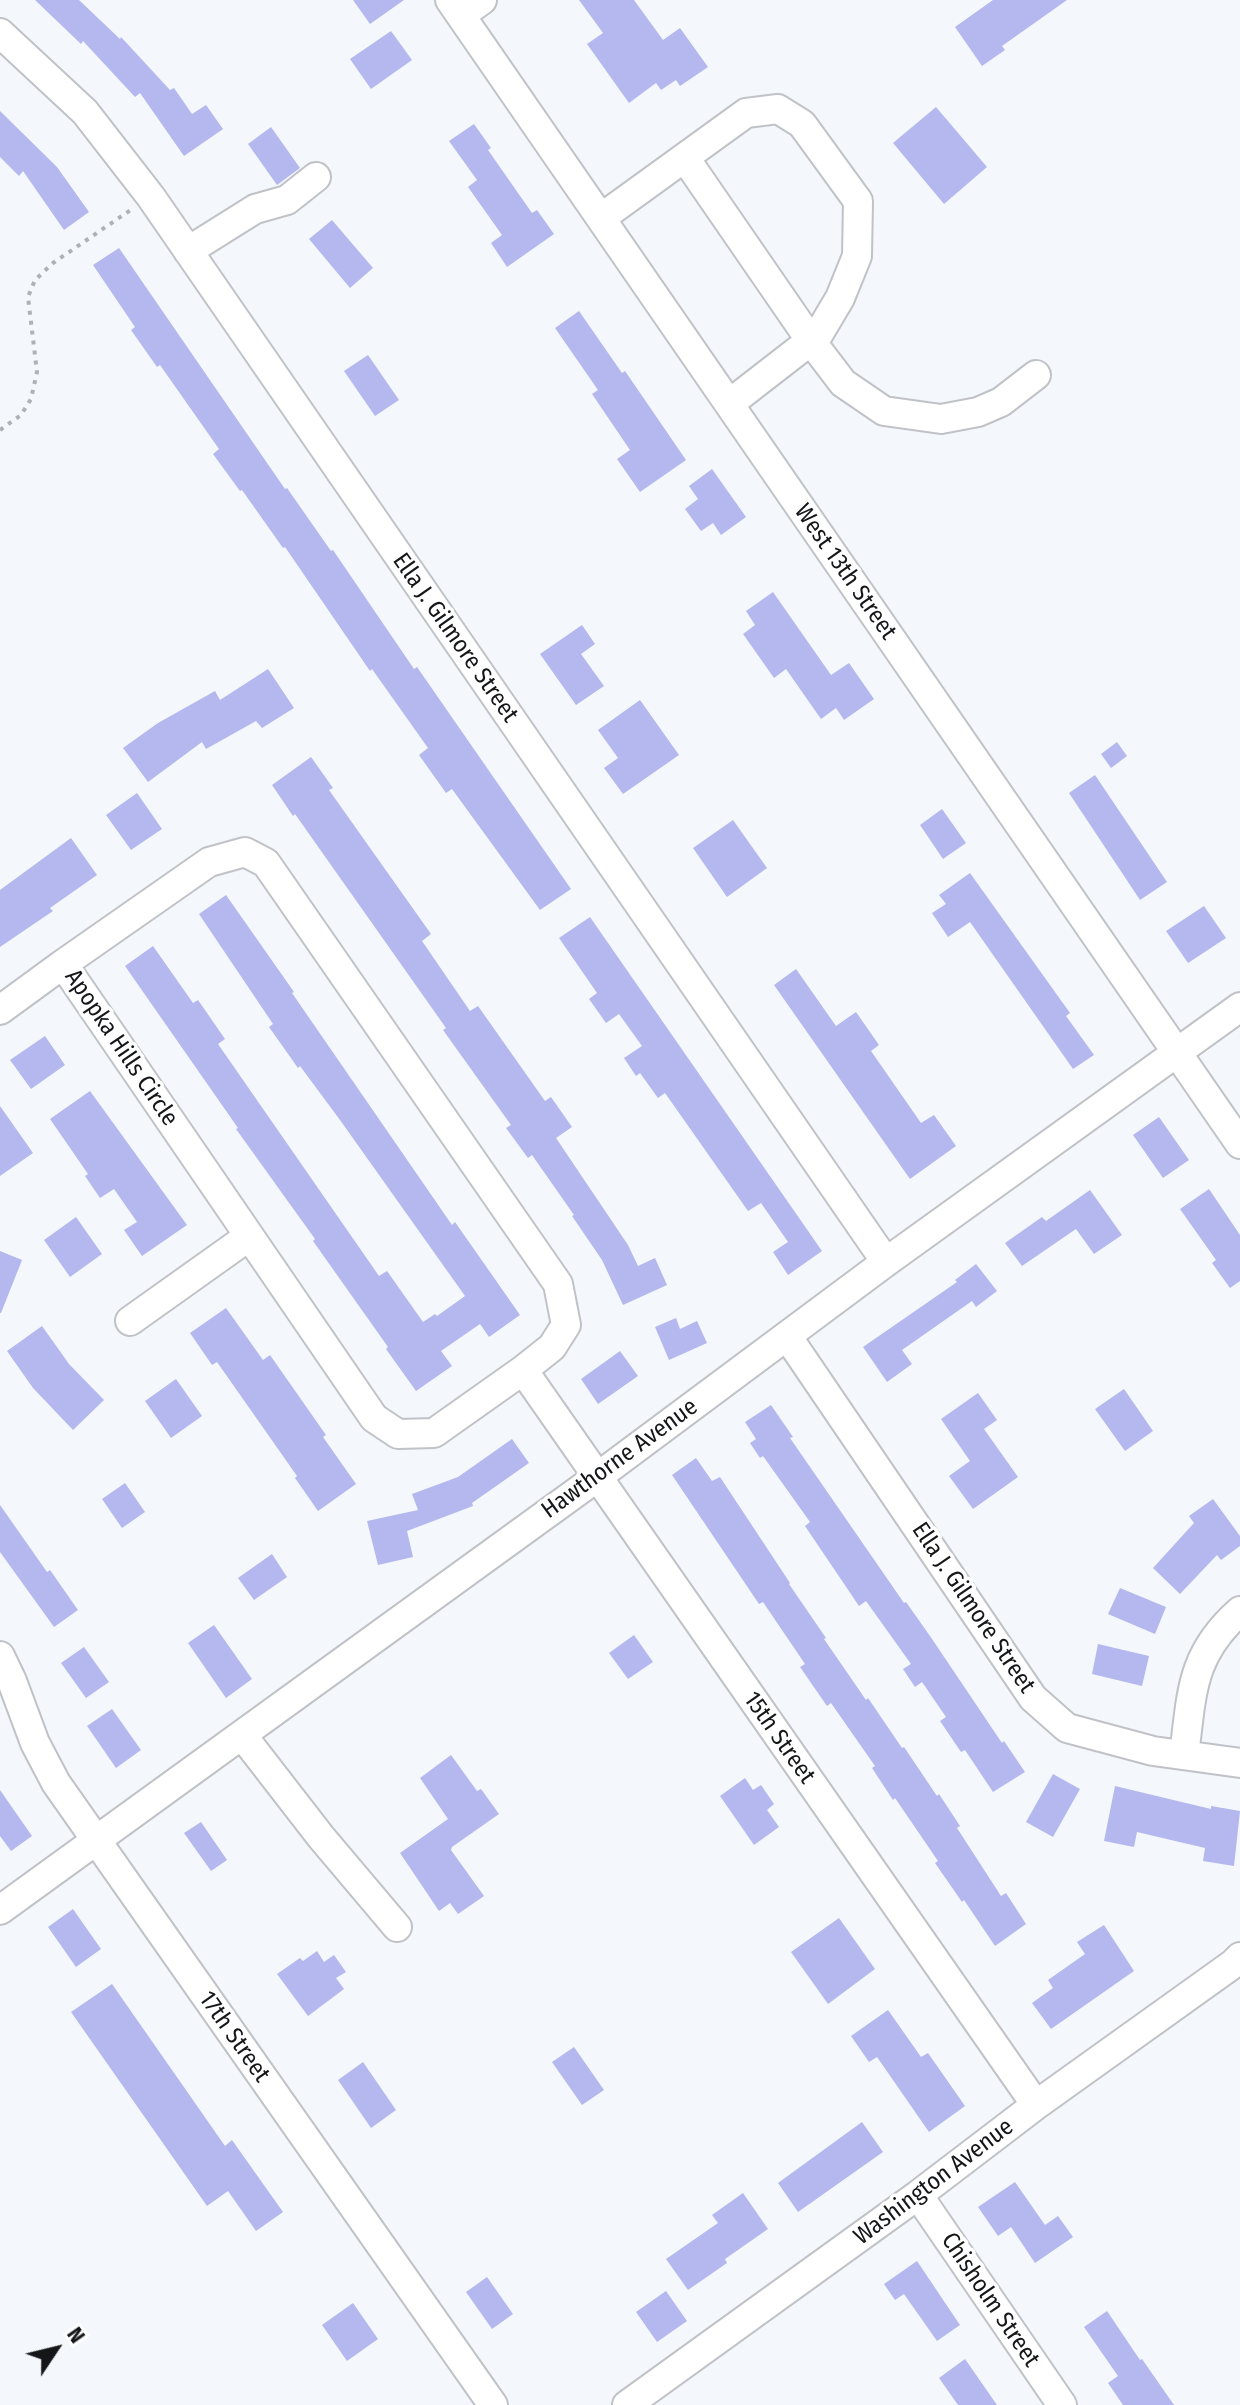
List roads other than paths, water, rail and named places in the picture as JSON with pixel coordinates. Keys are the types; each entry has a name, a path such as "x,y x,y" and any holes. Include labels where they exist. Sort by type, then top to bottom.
{"street":[{"name":"West 13th Street","path":"464,5 601,218 1240,1144"},
{"name":"Ella J. Gilmore Street","path":"0,33 85,112 151,197 886,1262"},
{"path":"601,218 746,113 778,109 802,124 858,201 857,256 840,298 818,335 729,404"},
{"path":"685,158 843,383 884,411 941,419 978,412 1001,402 1036,375"},
{"path":"188,251 255,209 287,200 316,177"},
{"name":"Apopka Hills Circle","path":"245,852 266,863 558,1284 566,1325 552,1347 434,1433 398,1434 374,1418 63,964 209,862 245,852"},
{"path":"0,1010 63,964"},
{"name":"Hawthorne Avenue","path":"0,1910 1240,1007"},
{"path":"130,1321 248,1237"},
{"name":"Ella J. Gilmore Street","path":"787,1336 1033,1698 1067,1728 1153,1751 1240,1763"},
{"name":"15th Street","path":"523,1370 1036,2105"},
{"path":"1184,1755 1196,1675 1206,1649 1217,1633 1240,1611"},
{"name":"17th Street","path":"0,1656 35,1743 56,1783 493,2405"},
{"path":"242,1735 321,1837 397,1927"},
{"name":"Washington Avenue","path":"627,2405 1240,1957"},
{"name":"Chisholm Street","path":"918,2195 1062,2405"}]}
